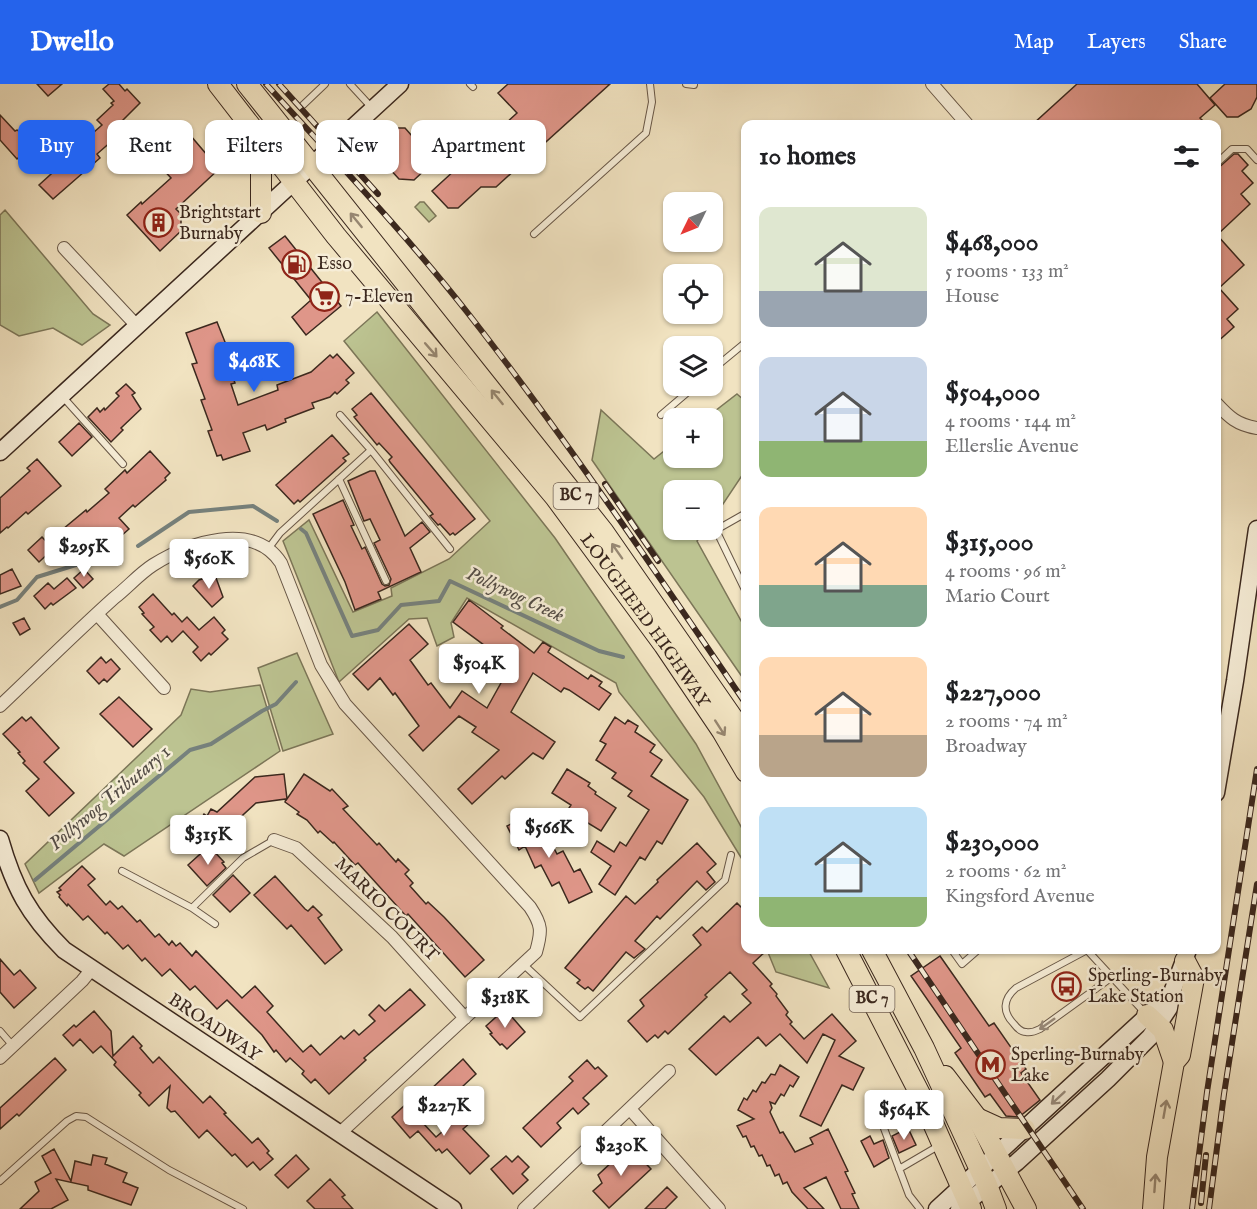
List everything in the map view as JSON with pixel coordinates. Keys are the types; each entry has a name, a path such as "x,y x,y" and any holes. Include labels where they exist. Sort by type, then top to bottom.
{"main road":[{"name":"LOUGHEED HIGHWAY","path":"218,84 246,120"},
{"name":"LOUGHEED HIGHWAY","path":"247,84 603,531 741,730"},
{"path":"261,174 261,213"},
{"name":"LOUGHEED HIGHWAY","path":"288,174 376,285 555,497 664,645 741,763"},
{"name":"BC 7","path":"848,954 921,1096 943,1143 965,1201"},
{"name":"BC 7","path":"874,954 924,1048 996,1209"},
{"path":"1174,1062 1180,1055 1194,978 1187,955"},
{"path":"1152,1020 1163,1030 1174,1062 1157,1157 1153,1209"},
{"path":"924,1048 977,1118 1026,1209"},
{"path":"977,1118 999,1128 1025,1129"}],"street":[{"path":"0,452 400,84"},
{"path":"932,84 960,120"},
{"path":"64,248 137,326"},
{"path":"1221,408 1231,419 1257,428"},
{"path":"1221,764 1257,529"},
{"path":"0,706 96,614 150,567 189,547 223,540 244,539 256,542 268,549 281,563 321,665 345,704 530,907 540,922 540,936 536,952 339,1134"},
{"path":"96,614 164,688"},
{"name":"BROADWAY","path":"0,839 9,871 27,907 45,931 64,950 453,1209"},
{"name":"MARIO COURT","path":"274,840 296,848 305,856 392,938 465,1018"},
{"path":"1002,1162 1025,1129 1169,1008 1171,995 1187,955"},
{"path":"0,1058 91,970"},
{"path":"937,1209 965,1201 983,1177 1108,1079 1150,1037 1152,1020"},
{"path":"524,1209 669,1071"},
{"path":"630,1109 719,1209"}],"lane":[{"path":"303,105 325,84"},
{"path":"350,84 373,109"},
{"path":"534,234 646,133 652,102 650,84"},
{"path":"686,84 694,85"},
{"path":"1221,159 1232,149 1247,149 1257,160"},
{"path":"723,361 741,346"},
{"path":"62,396 123,464"},
{"path":"661,415 683,396"},
{"path":"340,415 450,549"},
{"path":"268,549 280,533 371,450"},
{"path":"339,479 386,581"},
{"path":"741,516 716,530 741,582"},
{"path":"192,908 243,858 274,840"},
{"path":"523,964 580,1017 725,880 731,855"},
{"path":"122,871 192,908 215,924"},
{"path":"955,954 962,964 973,954"},
{"path":"1079,954 1016,987 1011,992 1005,1006 1006,1014 1020,1030 1027,1033 1040,1029 1112,977"},
{"path":"1091,954 1152,1020"},
{"path":"0,1031 13,1046"},
{"path":"920,1209 909,1195 882,1123 921,1096"},
{"path":"0,1181 67,1121 76,1116 86,1117 169,1170 243,1209"},
{"path":"899,1168 943,1143"}],"green space":[{"path":"420,202 424,202 436,216 429,222 415,207"},
{"path":"5,210 93,314 110,325 82,345 53,328 19,336 0,325 0,215"},
{"path":"377,312 555,538 696,744 741,827 741,857 704,797 619,692 616,683 467,598 451,623 454,637 437,646 427,618 409,619 339,682 283,541 309,520 353,612 392,596 391,588 449,559 490,521 344,341"},
{"path":"737,394 741,398 741,477 723,504 723,480 663,480 663,540 698,540 741,621 741,675 592,460 601,410 654,459 663,452 663,468 723,468 723,408 719,408"},
{"path":"297,653 333,734 283,751 258,668"},
{"path":"260,685 280,751 124,856 104,844 39,893 25,864 181,715 191,689 210,692"},
{"path":"769,954 810,954 829,988 776,972"}],"building":[{"path":"37,84 62,84 48,96"},
{"path":"109,84 119,84 140,103 123,120 107,120 107,145 97,154 100,158 95,162 95,131 102,125 97,120 113,105 111,103 114,101 103,89"},
{"path":"508,84 610,84 546,142 546,120 509,120 517,113 498,93"},
{"path":"1077,84 1197,84 1215,105 1200,118 1202,120 1037,120"},
{"path":"1225,84 1257,84 1257,97 1251,109 1238,117 1227,117 1210,98"},
{"path":"0,115 15,131 18,130 18,158 17,159 0,140"},
{"path":"399,128 405,128 411,135 411,174 420,174 414,180 399,179 394,174 399,174"},
{"path":"193,138 205,153 205,174 214,174 176,209 181,214 181,231 160,251 127,215 171,178 167,174 193,174"},
{"path":"1234,154 1238,154 1248,165 1242,171 1253,183 1241,194 1250,204 1221,231 1221,166"},
{"path":"51,174 82,174 53,199 39,185"},
{"path":"451,174 510,174 496,187 481,187 458,208 448,208 432,191"},
{"path":"285,236 341,306 306,335 292,317 311,300 269,248"},
{"path":"1221,239 1244,265 1221,286"},
{"path":"1221,290 1238,309 1227,319 1234,327 1221,339"},
{"path":"217,322 227,347 222,349 235,383 231,384 238,405 278,390 277,385 311,372 330,355 333,358 337,354 354,373 346,380 349,383 337,394 335,392 330,397 312,403 314,408 285,419 286,422 267,430 265,425 243,433 250,451 223,460 221,455 217,456 208,431 212,430 201,400 205,399 192,364 197,363 186,333"},
{"path":"126,384 135,393 132,395 141,409 121,428 123,430 111,442 88,417 97,408 100,412 104,408 105,410 119,396 116,393"},
{"path":"371,393 475,519 455,535 453,533 450,535 430,516 433,514 390,462 392,457 379,443 377,445 354,417 357,415 352,409"},
{"path":"79,423 92,437 72,456 59,442"},
{"path":"332,435 349,454 343,458 346,461 300,502 298,500 294,504 276,485"},
{"path":"150,451 170,473 165,478 166,480 119,518 129,529 104,551 87,531 62,551 51,539 109,493 105,489 125,470 127,473"},
{"path":"37,459 61,486 28,514 26,512 0,533 0,498 30,471 27,468"},
{"path":"375,471 405,536 422,522 430,532 410,548 421,572 378,592 381,599 355,610 345,582 313,514 343,500 354,525 351,526 362,549 365,547 382,584 389,585 391,579 374,543 380,540 370,519 364,521 348,481"},
{"path":"42,537 53,549 39,562 28,550"},
{"path":"12,569 21,586 0,594 0,575"},
{"path":"84,569 93,579 83,588 74,578"},
{"path":"215,575 223,597 212,607 193,586 199,580"},
{"path":"67,578 76,588 45,609 34,596 48,583 54,589"},
{"path":"153,594 172,615 174,613 182,622 187,617 199,630 214,617 225,630 222,633 228,639 201,661 193,652 198,647 183,631 172,642 167,636 161,642 150,630 154,627 139,607"},
{"path":"469,600 534,653 543,642 551,647 548,652 588,679 591,675 602,682 599,686 611,694 599,710 569,690 564,688 561,692 533,673 511,712 555,742 543,759 533,753 505,779 502,776 472,804 458,789 499,750 472,732 476,727 459,716 423,751 409,735 419,726 395,693 393,695 380,678 368,690 353,674 409,624 428,644 410,660 428,685 431,683 450,708 462,691 487,708 511,665 453,622"},
{"path":"24,618 30,629 20,635 13,623"},
{"path":"101,657 106,663 111,659 120,669 107,682 104,679 99,684 87,671"},
{"path":"119,697 152,729 133,747 100,714"},
{"path":"22,717 26,721 31,717 59,748 44,762 74,793 49,816 26,791 39,779 23,763 25,761 18,753 20,752 3,734"},
{"path":"615,717 625,724 628,720 638,726 635,732 655,745 650,752 662,760 651,776 688,800 662,844 657,841 645,860 640,857 615,895 599,884 611,866 591,852 597,841 614,852 620,842 626,846 649,810 628,796 632,791 612,778 616,773 596,760 606,744 600,741"},
{"path":"567,769 590,783 588,786 596,792 595,794 616,808 601,831 578,817 579,815 569,808 571,805 552,793"},
{"path":"284,774 287,799 304,774 330,791 332,789 348,806 343,809 377,845 379,843 396,862 398,859 409,870 405,874 413,883 410,886 426,904 428,902 444,917 484,960 465,977 358,863 355,865 334,842 320,831 318,833 307,820 297,814 299,812 285,802 286,799 256,803 232,825 225,838 199,823 204,814 207,816 211,809 217,812 255,777"},
{"path":"529,815 540,836 546,833 557,854 563,851 574,872 580,869 592,892 569,903 559,882 552,886 541,865 535,868 525,846 519,850 507,826"},
{"path":"697,843 716,864 707,872 715,882 706,890 697,881 660,919 657,916 635,941 645,949 634,958 626,952 593,991 577,983 580,980 565,968 626,896 635,904"},
{"path":"209,846 224,862 222,863 226,868 207,886 188,865"},
{"path":"82,866 95,879 88,885 106,905 110,901 118,909 122,906 137,922 140,920 155,937 159,934 169,945 172,941 176,946 180,943 192,956 196,951 242,998 255,986 273,1006 267,1012 303,1052 311,1045 320,1055 341,1036 344,1039 354,1030 359,1035 375,1021 369,1015 379,1005 385,1011 410,989 425,1005 364,1058 366,1060 329,1094 315,1079 311,1083 302,1074 304,1071 290,1058 286,1062 276,1050 274,1052 262,1035 227,1000 217,1009 195,986 190,990 170,969 162,976 145,958 142,961 128,945 123,949 88,916 83,920 68,904 67,906 57,892"},
{"path":"233,875 250,893 230,912 213,895"},
{"path":"275,876 305,909 308,911 313,906 322,915 318,918 342,950 325,964 291,925 287,929 254,895"},
{"path":"737,903 741,907 741,954 763,954 753,963 772,984 770,986 788,1012 786,1015 792,1022 790,1024 804,1039 832,1014 856,1041 839,1056 864,1068 853,1090 842,1085 821,1126 800,1116 835,1040 823,1034 807,1063 780,1034 766,1046 758,1037 716,1075 689,1049 724,1016 730,1022 751,1003 742,994 747,990 730,972 668,1034 665,1031 658,1038 655,1035 647,1042 628,1021 644,1006 640,1000 701,945 693,935 702,927 707,932"},
{"path":"940,956 989,1026 994,1023 1026,1069 1021,1073 1040,1100 1019,1117 1006,1116 990,1094 985,1097 955,1053 961,1048 911,976"},
{"path":"0,959 14,975 20,970 36,988 14,1008 0,992"},
{"path":"505,1009 525,1032 507,1049 502,1044 500,1045 486,1026"},
{"path":"94,1011 111,1031 113,1056 133,1036 153,1063 159,1057 203,1103 210,1096 252,1143 258,1138 273,1159 260,1170 253,1162 247,1167 235,1154 232,1156 207,1130 199,1138 175,1111 171,1112 167,1108 170,1086 149,1106 139,1095 141,1093 114,1065 116,1062 101,1046 93,1053 80,1039 73,1046 63,1035"},
{"path":"55,1058 66,1070 19,1116 17,1114 0,1129 0,1108"},
{"path":"463,1059 476,1074 447,1101 444,1097 439,1102 429,1091"},
{"path":"587,1060 595,1069 598,1067 607,1076 583,1098 589,1104 578,1114 573,1108 557,1123 561,1128 541,1147 523,1128 573,1081 569,1077"},
{"path":"780,1065 799,1077 793,1087 790,1085 784,1096 781,1094 775,1104 770,1102 772,1108 770,1112 780,1133 783,1132 795,1152 813,1144 810,1138 828,1129 848,1171 845,1172 855,1193 852,1194 859,1209 841,1209 826,1177 804,1188 824,1209 808,1209 792,1192 787,1182 783,1184 779,1174 775,1176 762,1155 759,1156 754,1146 751,1147 746,1136 743,1137 737,1126 754,1119 738,1110 744,1098 747,1100 753,1090 756,1092 762,1082 765,1083 771,1074 775,1075"},
{"path":"412,1103 427,1120 423,1123 436,1137 463,1114 470,1123 463,1129 489,1156 470,1174 447,1149 442,1153 439,1149 436,1151 418,1131 410,1138 392,1117 405,1105 408,1107"},
{"path":"908,1128 916,1145 899,1153 892,1136"},
{"path":"870,1136 874,1144 883,1140 889,1158 874,1167 861,1141"},
{"path":"629,1146 651,1169 609,1208 593,1191 602,1183 598,1175"},
{"path":"54,1149 71,1181 75,1161 91,1165 93,1155 107,1158 105,1164 127,1173 123,1182 138,1188 131,1205 88,1190 88,1186 56,1179 68,1200 51,1209 20,1209 39,1191 35,1182 51,1173 42,1156"},
{"path":"296,1155 309,1169 288,1188 275,1175"},
{"path":"506,1156 512,1162 518,1156 529,1167 522,1174 528,1180 513,1194 491,1169"},
{"path":"330,1179 345,1195 342,1197 353,1209 315,1209 307,1201"},
{"path":"667,1187 677,1197 665,1209 645,1209"}],"waterway":[{"name":"Pollywog Creek","path":"138,546 189,512 253,506 277,521"},
{"name":"Pollywog Creek","path":"301,529 306,533 352,636 378,630 401,605 439,601 450,581 599,651 623,657"},
{"name":"Pollywog Creek","path":"0,607 17,600 37,577 79,564"},
{"name":"Pollywog Tributary 1","path":"35,880 190,750 211,744 276,704 296,682"}],"railway":[{"path":"266,84 394,224 467,312 575,456 741,697"},
{"path":"279,84 378,194"},
{"path":"605,484 658,561"},
{"path":"1192,1209 1207,1092 1257,769"},
{"path":"1209,1209 1224,1094 1257,884"},
{"path":"911,954 1083,1209"},
{"path":"1201,1203 1206,1155"}],"place":[{"name":"Brightstart Burnaby","path":"158,223"},
{"name":"Esso","path":"296,264"},
{"name":"7-Eleven","path":"324,297"},
{"name":"Sperling-Burnaby Lake Station","path":"1067,986"},
{"name":"Sperling–Burnaby Lake","path":"990,1065"}]}
